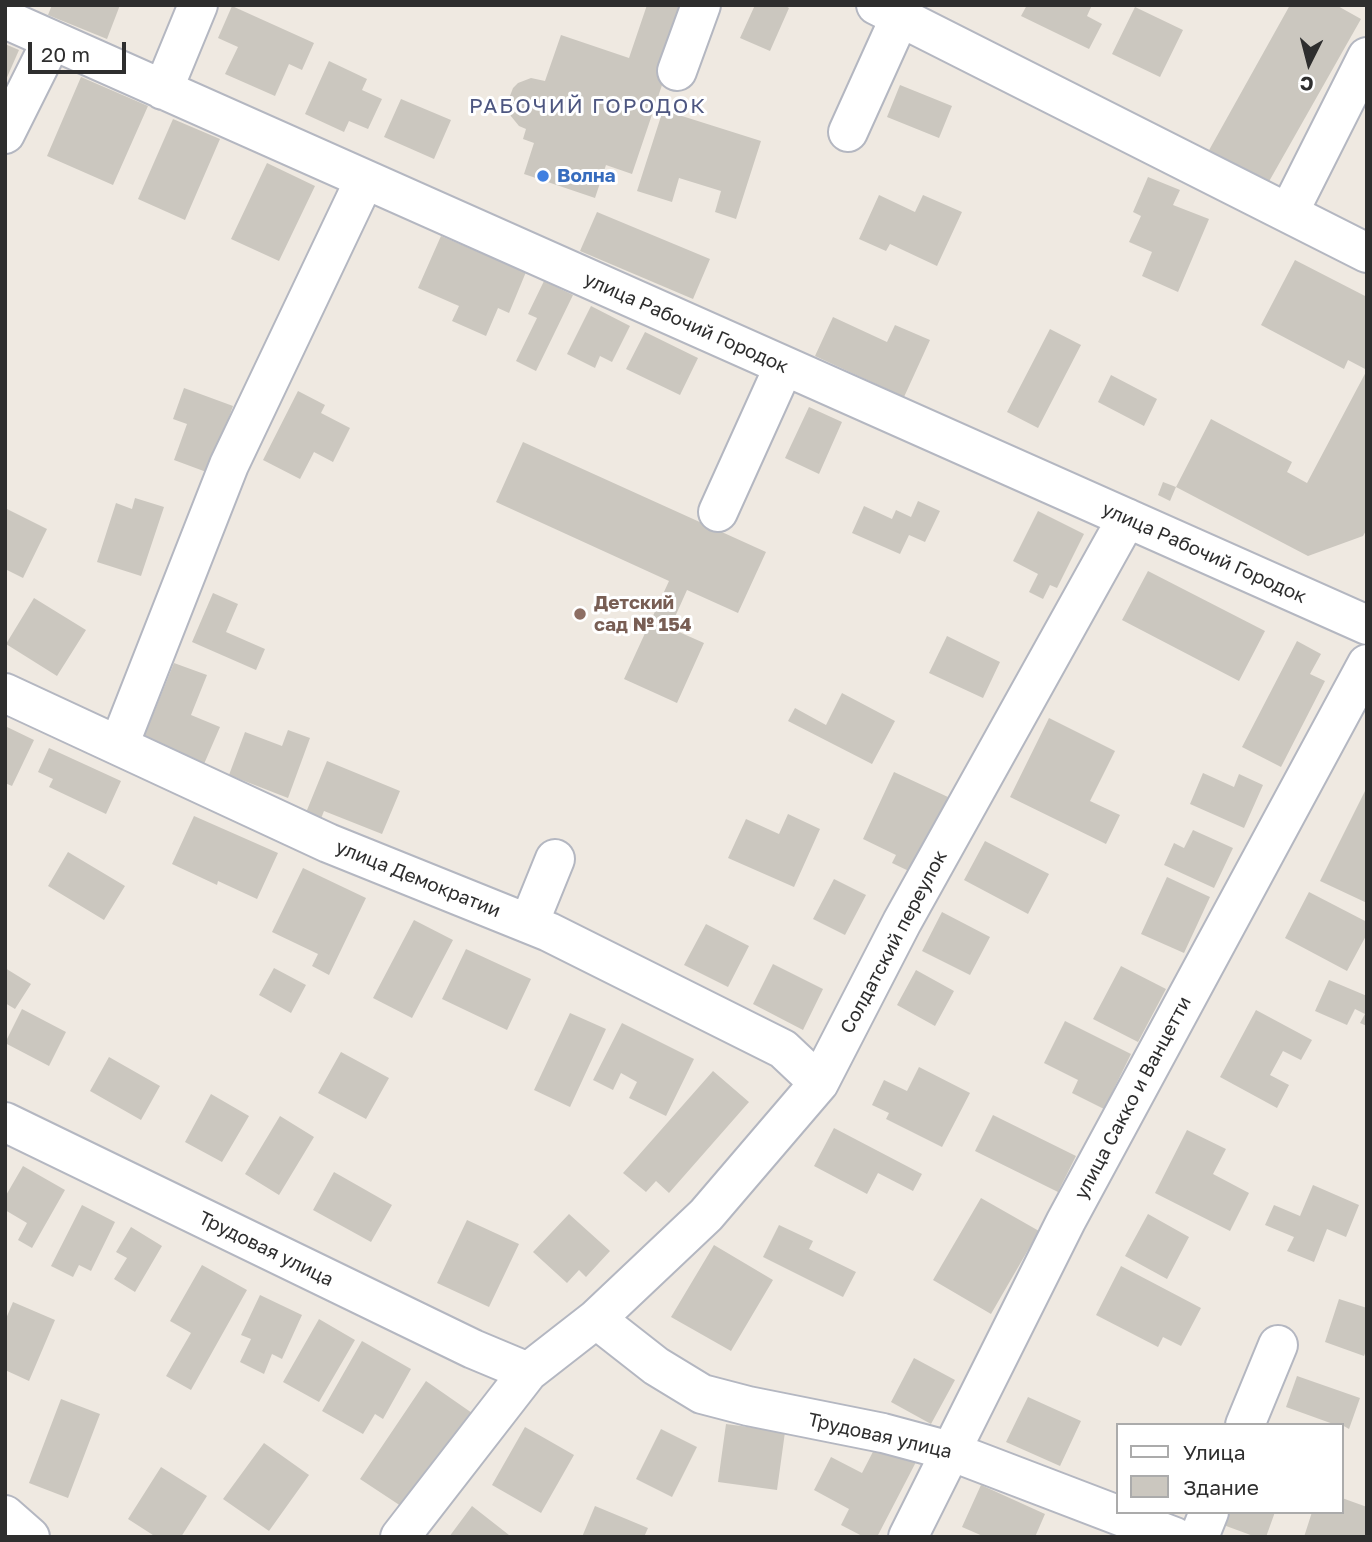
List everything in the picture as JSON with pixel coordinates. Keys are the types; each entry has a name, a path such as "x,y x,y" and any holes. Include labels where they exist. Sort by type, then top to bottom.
{"street":[{"path":"163,90 198,5"},
{"path":"677,71 701,5"},
{"path":"848,132 888,11 1367,253"},
{"name":"улица Рабочий Городок","path":"5,19 1367,625"},
{"path":"5,134 52,40"},
{"path":"1289,212 1367,57"},
{"path":"119,745 229,465 364,181"},
{"path":"718,512 783,366"},
{"name":"Солдатский переулок","path":"400,1537 528,1372 596,1319 706,1215 819,1083 902,922 1127,518"},
{"name":"улица Сакко и Ванцетти","path":"908,1537 1066,1221 1367,664"},
{"name":"улица Демократии","path":"5,693 328,844 529,923 783,1049 819,1083"},
{"path":"529,923 555,859"},
{"name":"Трудовая улица","path":"5,1122 473,1349 528,1372"},
{"name":"Трудовая улица","path":"596,1319 656,1366 702,1394 883,1433 950,1451 1175,1537"},
{"path":"1246,1423 1278,1345"},
{"path":"1199,1537 1208,1514"},
{"path":"5,1515 30,1537"}],"building":[{"path":"52,5 120,5 107,39 48,15"},
{"path":"647,5 689,5 632,174 606,165 595,198 524,174 534,143 523,139 526,129 519,126 510,115 508,101 513,88 531,78 545,81 561,35 629,58"},
{"path":"755,5 784,5 789,8 770,51 740,38"},
{"path":"1027,5 1092,5 1087,16 1102,24 1089,49 1021,16"},
{"path":"1290,5 1336,5 1361,19 1267,185 1208,152"},
{"path":"232,6 314,43 302,70 289,64 275,96 225,74 238,47 218,38"},
{"path":"1135,7 1183,30 1160,77 1112,54"},
{"path":"5,44 19,50 5,82"},
{"path":"329,61 367,79 362,90 382,99 368,129 349,121 344,132 305,114"},
{"path":"81,77 148,106 113,185 47,156"},
{"path":"900,85 952,106 939,138 887,117"},
{"path":"401,99 451,120 434,159 384,137"},
{"path":"663,110 761,141 736,219 715,212 721,191 679,178 672,202 637,191"},
{"path":"173,119 220,139 185,220 138,199"},
{"path":"267,163 315,186 279,261 231,239"},
{"path":"1148,177 1180,190 1173,205 1209,219 1178,292 1142,276 1152,252 1129,242 1141,216 1133,212"},
{"path":"879,195 915,212 923,195 962,212 937,266 890,244 886,251 859,239"},
{"path":"597,212 710,259 693,299 580,251"},
{"path":"441,236 526,272 509,313 498,308 486,336 452,321 459,306 418,288"},
{"path":"1295,260 1367,297 1367,370 1348,360 1344,369 1261,325"},
{"path":"544,281 573,295 536,371 516,361 537,318 528,314"},
{"path":"591,306 630,326 612,362 600,356 595,368 567,354"},
{"path":"833,317 887,342 895,325 930,340 904,397 815,356"},
{"path":"1050,329 1081,345 1038,428 1007,412"},
{"path":"645,332 698,358 680,395 626,369"},
{"path":"1367,370 1367,529 1363,536 1308,556 1176,487 1211,419 1292,462 1287,472 1307,483"},
{"path":"1111,375 1157,399 1144,426 1098,402"},
{"path":"184,388 233,406 209,473 174,460 187,424 173,419"},
{"path":"298,391 325,405 321,413 350,428 333,462 314,452 300,479 263,460"},
{"path":"809,407 842,422 819,474 785,458"},
{"path":"523,442 766,552 738,613 687,590 670,628 704,643 677,703 624,679 669,581 496,502"},
{"path":"1163,482 1176,487 1170,501 1158,495"},
{"path":"135,498 164,507 141,576 97,562 116,503 132,509"},
{"path":"918,501 940,511 925,542 909,535 900,554 852,533 864,506 892,519 896,510 911,517"},
{"path":"5,508 47,529 23,578 5,569"},
{"path":"1038,511 1084,534 1057,588 1050,585 1043,599 1029,592 1038,574 1013,561"},
{"path":"1148,571 1265,631 1239,681 1122,620"},
{"path":"213,593 238,604 226,632 265,649 256,670 192,642"},
{"path":"34,598 86,630 57,676 6,644"},
{"path":"947,636 1000,662 983,698 929,673"},
{"path":"1297,641 1321,654 1310,674 1325,681 1281,767 1242,747"},
{"path":"174,663 207,675 191,715 220,727 204,764 143,739"},
{"path":"842,693 895,721 872,764 788,721 795,708 826,725"},
{"path":"1049,718 1115,751 1090,801 1120,815 1106,844 1010,797"},
{"path":"5,726 34,740 12,786 5,783"},
{"path":"288,730 310,738 288,798 229,775 245,732 282,746"},
{"path":"49,748 121,781 106,814 49,787 53,779 38,772"},
{"path":"327,761 400,791 382,834 324,811 320,821 305,815"},
{"path":"894,772 948,797 913,873 892,863 896,855 863,839"},
{"path":"1203,773 1234,787 1239,774 1263,785 1244,828 1190,804"},
{"path":"1367,787 1367,903 1320,881"},
{"path":"788,814 820,829 794,887 728,858 746,819 779,834"},
{"path":"194,816 278,853 257,899 218,881 217,885 172,864"},
{"path":"1193,830 1233,848 1214,888 1164,865 1174,843 1184,848"},
{"path":"985,841 1049,874 1028,914 964,880"},
{"path":"68,852 125,886 104,920 48,886"},
{"path":"303,868 366,898 329,975 312,966 318,954 272,932"},
{"path":"1167,877 1210,897 1184,953 1141,934"},
{"path":"834,879 866,895 845,935 813,919"},
{"path":"1309,892 1367,922 1367,934 1347,971 1285,938"},
{"path":"942,912 990,937 970,975 922,951"},
{"path":"414,920 453,940 412,1018 373,998"},
{"path":"706,924 749,946 728,987 684,965"},
{"path":"466,949 531,979 507,1030 442,999"},
{"path":"773,964 823,989 803,1030 753,1004"},
{"path":"1121,966 1166,989 1138,1042 1093,1019"},
{"path":"5,968 31,984 15,1009 5,1003"},
{"path":"274,968 306,985 291,1013 259,995"},
{"path":"916,970 954,991 935,1026 897,1005"},
{"path":"1329,980 1367,996 1367,1026 1360,1023 1365,1014 1355,1009 1347,1025 1315,1011"},
{"path":"22,1009 66,1032 49,1066 5,1043"},
{"path":"1256,1010 1312,1040 1301,1060 1283,1051 1270,1075 1289,1085 1277,1108 1220,1077"},
{"path":"570,1013 606,1029 570,1107 534,1090"},
{"path":"1065,1021 1131,1054 1104,1109 1072,1093 1078,1080 1044,1063"},
{"path":"622,1023 694,1059 666,1116 629,1098 637,1082 621,1073 613,1090 593,1080"},
{"path":"341,1052 389,1078 366,1119 318,1093"},
{"path":"109,1057 160,1086 141,1120 90,1091"},
{"path":"919,1067 970,1093 942,1147 886,1119 889,1113 872,1105 884,1080 907,1091"},
{"path":"713,1071 749,1102 669,1193 656,1181 646,1192 623,1173"},
{"path":"211,1094 249,1116 222,1162 185,1142"},
{"path":"993,1115 1076,1156 1058,1192 975,1151"},
{"path":"280,1116 314,1137 279,1195 245,1174"},
{"path":"834,1128 922,1174 913,1191 878,1173 867,1194 814,1166"},
{"path":"1187,1130 1226,1149 1213,1174 1249,1193 1230,1231 1155,1193"},
{"path":"23,1166 65,1190 32,1248 18,1240 27,1223 5,1210 5,1197"},
{"path":"334,1172 392,1205 371,1242 313,1210"},
{"path":"1313,1185 1359,1205 1346,1237 1327,1229 1314,1262 1287,1251 1294,1237 1265,1225 1274,1205 1300,1216"},
{"path":"981,1198 1039,1231 991,1314 933,1280"},
{"path":"82,1205 115,1222 91,1271 79,1265 73,1277 51,1266"},
{"path":"569,1214 610,1251 586,1277 579,1270 567,1283 533,1252"},
{"path":"1148,1214 1189,1237 1167,1279 1125,1256"},
{"path":"467,1220 519,1244 489,1307 437,1283"},
{"path":"779,1225 813,1241 809,1249 856,1272 843,1297 763,1257"},
{"path":"131,1227 162,1246 135,1292 114,1279 127,1258 116,1252"},
{"path":"714,1245 773,1280 731,1351 671,1317"},
{"path":"202,1265 247,1290 191,1390 166,1376 191,1333 170,1321"},
{"path":"1121,1266 1201,1308 1181,1346 1163,1337 1158,1347 1096,1315"},
{"path":"260,1295 302,1315 282,1359 272,1354 264,1374 240,1362 251,1339 241,1335"},
{"path":"1339,1299 1367,1308 1367,1348 1364,1356 1325,1342"},
{"path":"13,1302 55,1320 29,1381 5,1370 5,1321"},
{"path":"319,1319 355,1340 319,1402 283,1382"},
{"path":"362,1341 411,1369 383,1419 375,1414 363,1434 322,1411"},
{"path":"914,1358 955,1380 931,1424 891,1402"},
{"path":"1297,1376 1360,1398 1349,1429 1344,1423 1330,1423 1286,1407"},
{"path":"426,1381 472,1413 407,1510 360,1479"},
{"path":"1028,1397 1081,1421 1060,1466 1006,1442"},
{"path":"61,1399 100,1414 68,1498 29,1483"},
{"path":"726,1424 785,1432 777,1490 718,1482"},
{"path":"525,1427 574,1455 541,1513 492,1485"},
{"path":"661,1429 697,1447 672,1497 636,1479"},
{"path":"878,1442 916,1462 877,1537 864,1537 841,1525 849,1509 814,1490 831,1457 862,1473"},
{"path":"264,1443 309,1475 269,1531 223,1499"},
{"path":"161,1467 207,1496 181,1537 156,1537 128,1519"},
{"path":"981,1485 1045,1514 1035,1537 985,1537 962,1527"},
{"path":"1344,1499 1367,1507 1367,1537 1304,1537 1311,1514 1344,1514"},
{"path":"472,1506 509,1535 449,1537"},
{"path":"595,1506 648,1528 644,1537 582,1537"},
{"path":"1221,1514 1274,1514 1266,1537 1256,1537 1218,1523"}],"place":[{"name":"Волна","path":"543,176"},
{"name":"Детский сад № 154","path":"580,614"}],"district":[{"name":"РАБОЧИЙ ГОРОДОК","path":"588,106"}]}
